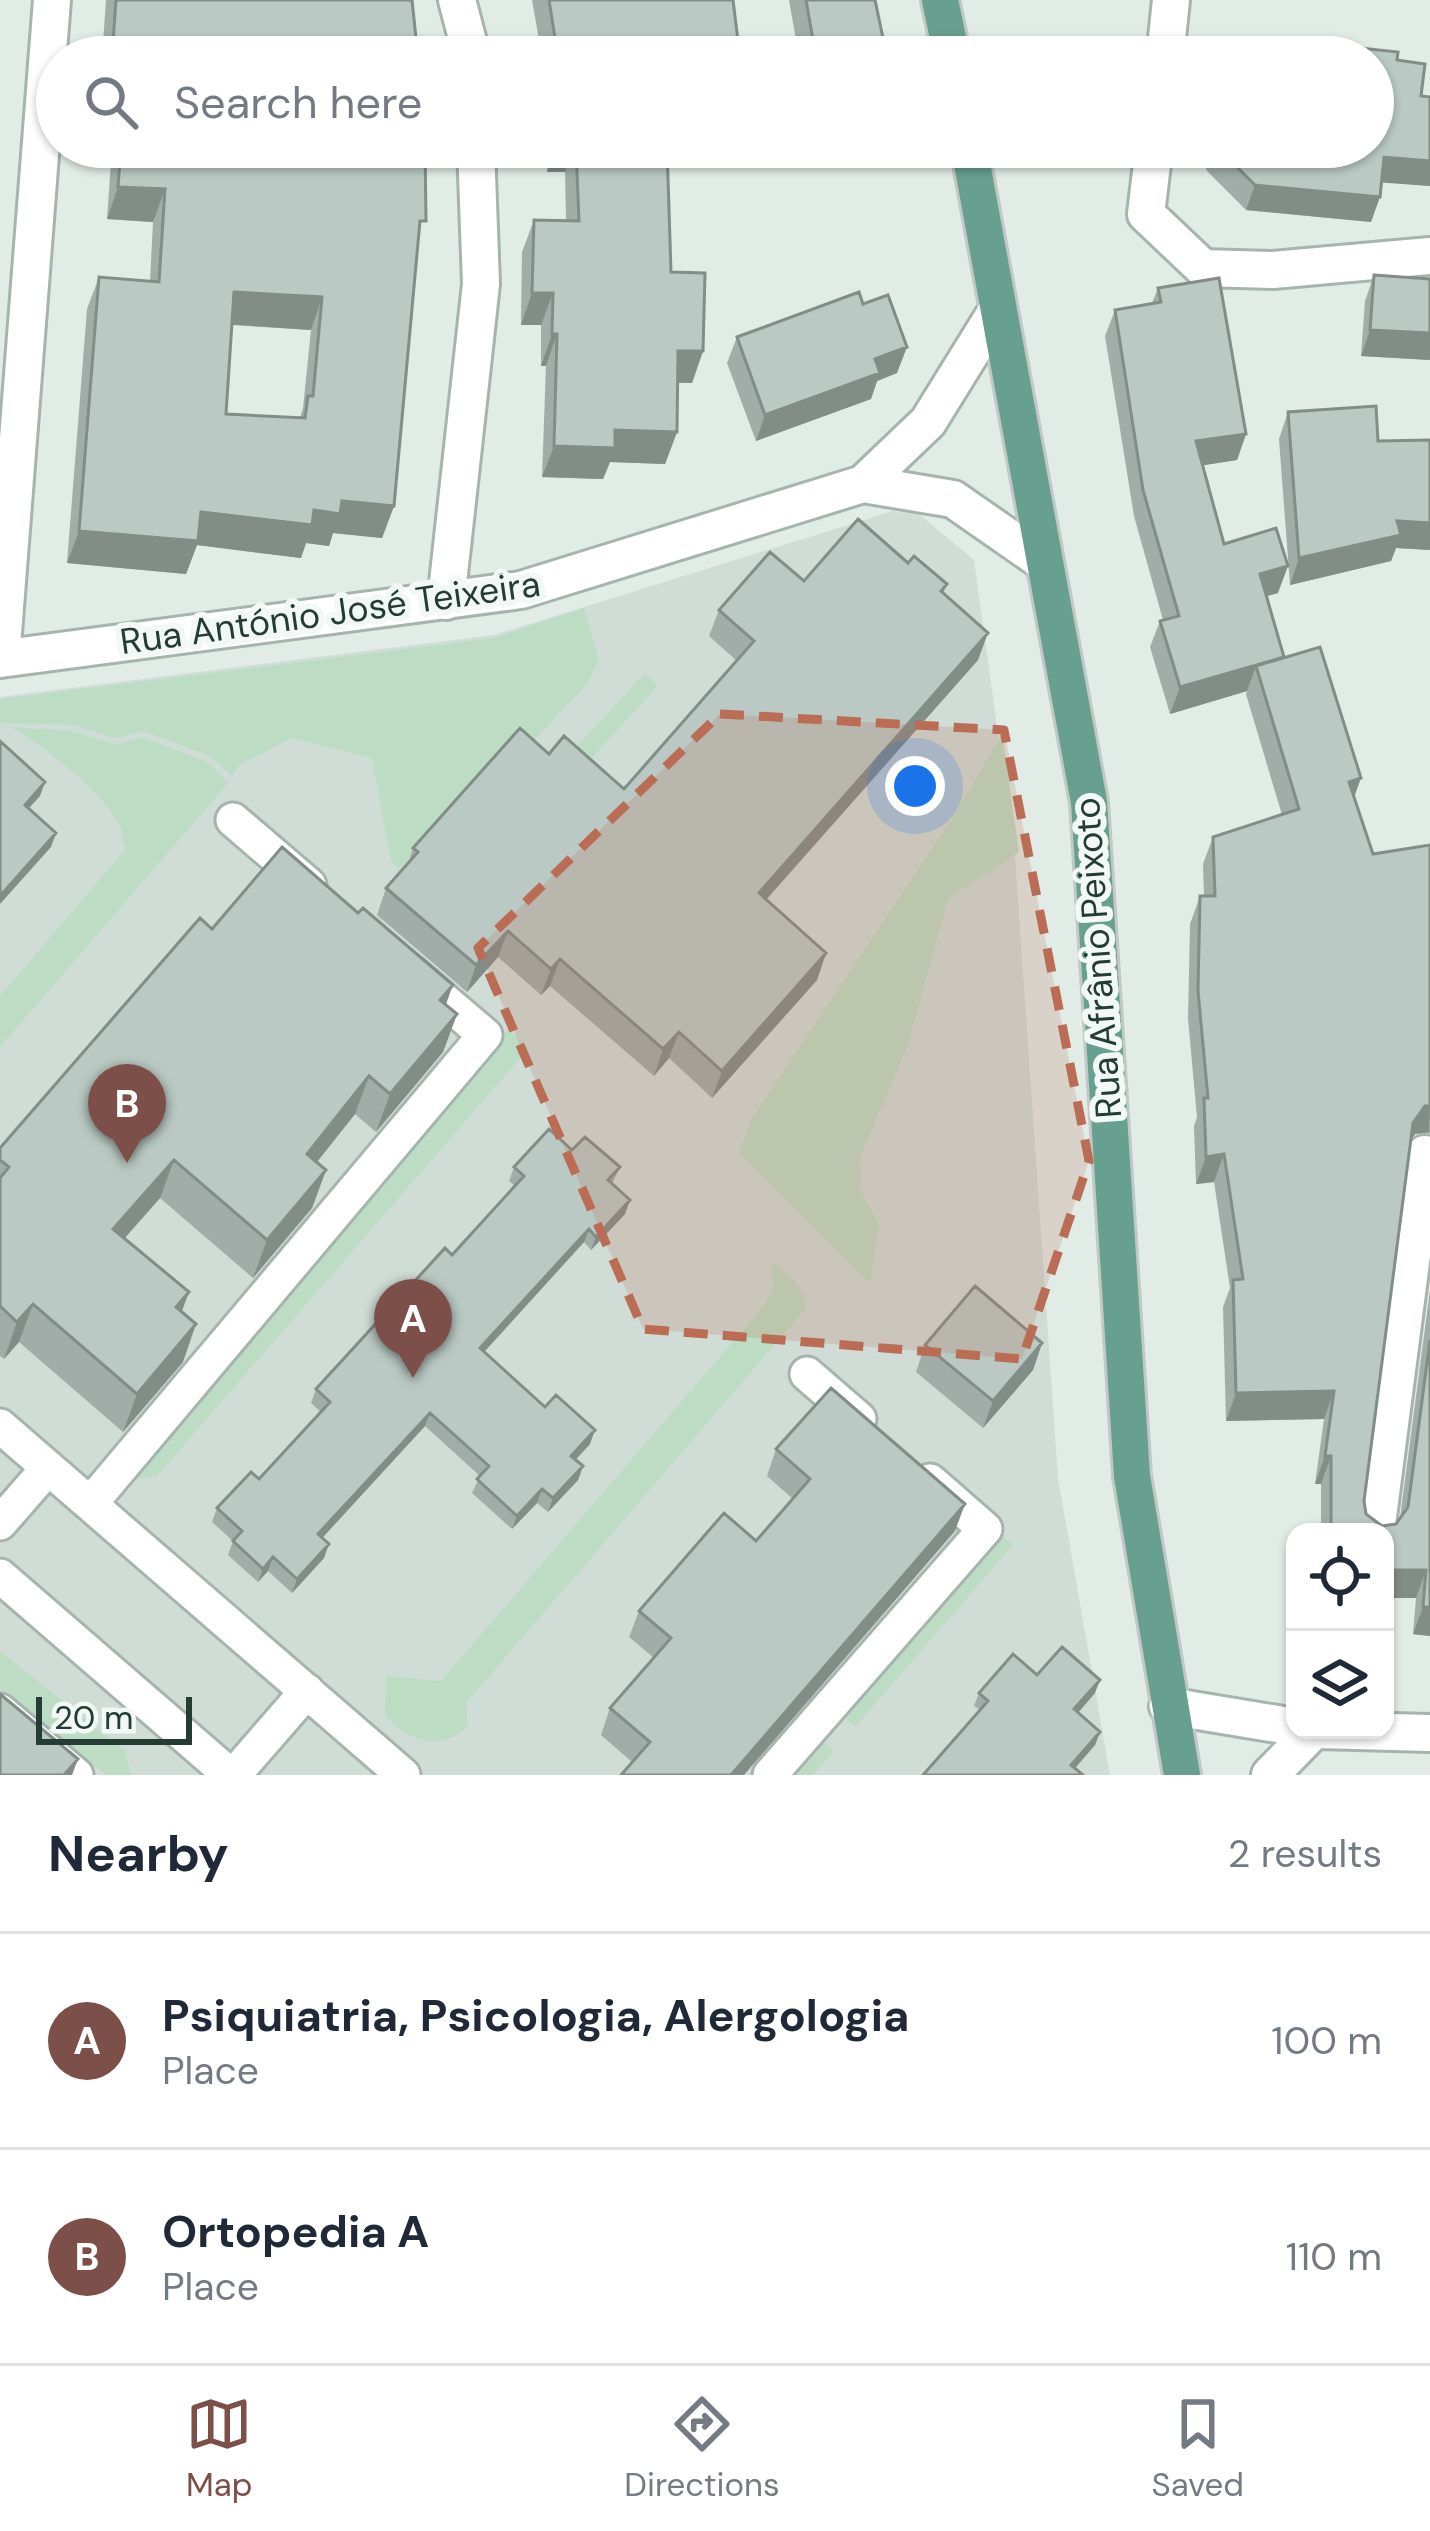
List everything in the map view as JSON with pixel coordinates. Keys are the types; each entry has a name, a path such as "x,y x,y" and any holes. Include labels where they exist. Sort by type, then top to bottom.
{"main road":[{"path":"940,0 948,36"},
{"name":"Rua Afrânio Peixoto","path":"973,168 1089,802 1132,1476 1182,1775"}],"street":[{"path":"49,36 52,0"},
{"path":"457,0 466,36"},
{"path":"1167,36 1171,0"},
{"path":"0,659 39,168"},
{"path":"446,602 481,284 477,168"},
{"path":"1151,168 1146,214 1203,268 1274,270 1430,256"},
{"name":"Rua António José Teixeira","path":"0,659 521,590 862,484 928,422 998,309"},
{"name":"Rua António José Teixeira","path":"862,484 953,499 1045,563"},
{"path":"1377,1523 1425,1154"},
{"path":"1168,1706 1286,1726"},
{"path":"1394,1732 1430,1733"},
{"path":"1270,1775 1321,1739"}],"lane":[{"path":"233,820 341,912"},
{"path":"90,1504 485,1035 395,958"},
{"path":"807,1374 878,1436"},
{"path":"0,1426 403,1775"},
{"path":"770,1775 985,1528 914,1467"},
{"path":"0,1523 48,1468"},
{"path":"0,1576 232,1775 307,1691"},
{"path":"0,1712 76,1775"}],"highlighted area":[{"path":"720,714 1004,730 1089,1161 1022,1359 643,1329 478,948"}],"shaded area":[{"path":"893,511 920,515 974,560 1015,856 1058,1478 1110,1775 0,1775 0,697 494,635"}],"green space":[{"path":"584,608 599,660 587,684 519,756 507,747 400,869 391,861 372,758 291,738 238,766 232,776 210,756 143,731 116,738 73,725 0,723 0,699 494,638"},
{"path":"645,673 658,686 573,778 560,765"},
{"path":"11,727 71,731 116,745 142,737 207,762 228,783 0,1047 0,996 125,850 120,825 98,796 55,757"},
{"path":"1002,734 1019,852 948,899 908,1045 861,1154 860,1190 879,1225 870,1283 739,1152 752,1119 952,819"},
{"path":"508,1029 529,1048 157,1476 136,1479 129,1473 141,1451"},
{"path":"775,1262 797,1283 807,1307 466,1703 468,1726 447,1739 425,1741 394,1725 385,1716 386,1676 441,1681 763,1307 773,1288 771,1267"},
{"path":"1000,1534 1013,1545 855,1727 841,1716"},
{"path":"0,1651 125,1751 131,1775 106,1775 0,1689"},
{"path":"821,1740 834,1751 813,1775 790,1775"}],"building":[{"path":"116,0 412,0 416,36 113,36"},
{"path":"549,0 733,0 737,36 555,36"},
{"path":"806,0 875,0 883,36 812,36"},
{"path":"1394,52 1398,52 1397,60 1425,64 1421,96 1430,97 1430,161 1394,158"},
{"path":"119,168 425,168 426,221 420,221 394,506 342,501 340,514 314,510 312,525 201,512 198,541 79,531 99,277 159,282 165,189 118,187","holes":["234,292 322,297 313,396 308,396 305,418 226,414"]},
{"path":"577,168 668,168 671,272 705,273 703,351 678,351 677,432 615,430 615,448 554,446 557,334 552,334 553,293 532,293 534,220 579,221"},
{"path":"1238,168 1383,168 1380,197 1255,185"},
{"path":"1374,275 1430,279 1430,333 1370,330"},
{"path":"1219,278 1246,434 1196,441 1224,544 1276,528 1288,566 1260,574 1284,657 1180,687 1160,621 1179,616 1143,490 1115,310 1161,302 1158,288"},
{"path":"859,292 863,304 888,295 907,347 875,359 880,373 765,415 737,337"},
{"path":"1376,406 1378,441 1430,440 1430,523 1397,521 1401,535 1299,558 1288,412"},
{"path":"858,519 908,563 914,556 947,584 941,591 988,633 759,893 826,953 722,1071 679,1032 663,1049 560,959 551,969 508,931 476,965 386,888 418,852 413,848 520,728 549,754 564,736 624,789 754,641 719,610 770,552 804,581"},
{"path":"1320,647 1361,778 1349,782 1373,854 1430,845 1430,1106 1413,1123 1364,1501 1366,1514 1378,1523 1331,1523 1331,1456 1325,1456 1334,1391 1236,1393 1233,1280 1243,1279 1224,1154 1206,1157 1204,1098 1208,1098 1198,991 1200,896 1215,896 1213,837 1299,809 1256,666"},
{"path":"0,741 45,782 25,805 56,833 0,896"},
{"path":"282,847 358,913 363,908 453,985 440,1000 457,1014 390,1094 369,1076 307,1154 326,1170 267,1240 174,1160 113,1229 189,1292 176,1307 196,1324 137,1394 33,1304 17,1322 0,1306 0,1178 9,1167 0,1160 0,1148 200,918 212,929"},
{"path":"549,1129 572,1150 585,1137 620,1167 608,1180 630,1200 596,1237 589,1229 480,1348 545,1407 556,1395 595,1430 571,1456 583,1466 553,1498 542,1489 517,1516 477,1479 489,1466 430,1413 318,1534 329,1544 297,1579 273,1557 263,1569 233,1541 242,1531 217,1508 251,1472 259,1479 330,1402 316,1389 445,1248 452,1255 524,1176 514,1167"},
{"path":"975,1286 1042,1343 993,1401 925,1345"},
{"path":"1430,1340 1430,1607 1423,1607 1426,1570 1394,1570 1394,1524 1408,1507"},
{"path":"831,1388 965,1504 731,1775 621,1775 650,1742 610,1708 671,1638 639,1611 724,1513 756,1541 810,1479 776,1449"},
{"path":"1062,1647 1100,1680 1074,1709 1100,1732 1071,1765 1083,1775 923,1775 988,1701 979,1693 1013,1654 1037,1675"},
{"path":"0,1694 78,1759 64,1775 0,1775"}],"place":[{"name":"Ortopedia A","path":"127,1163"},
{"name":"Psiquiatria, Psicologia, Alergologia","path":"413,1378"}]}
